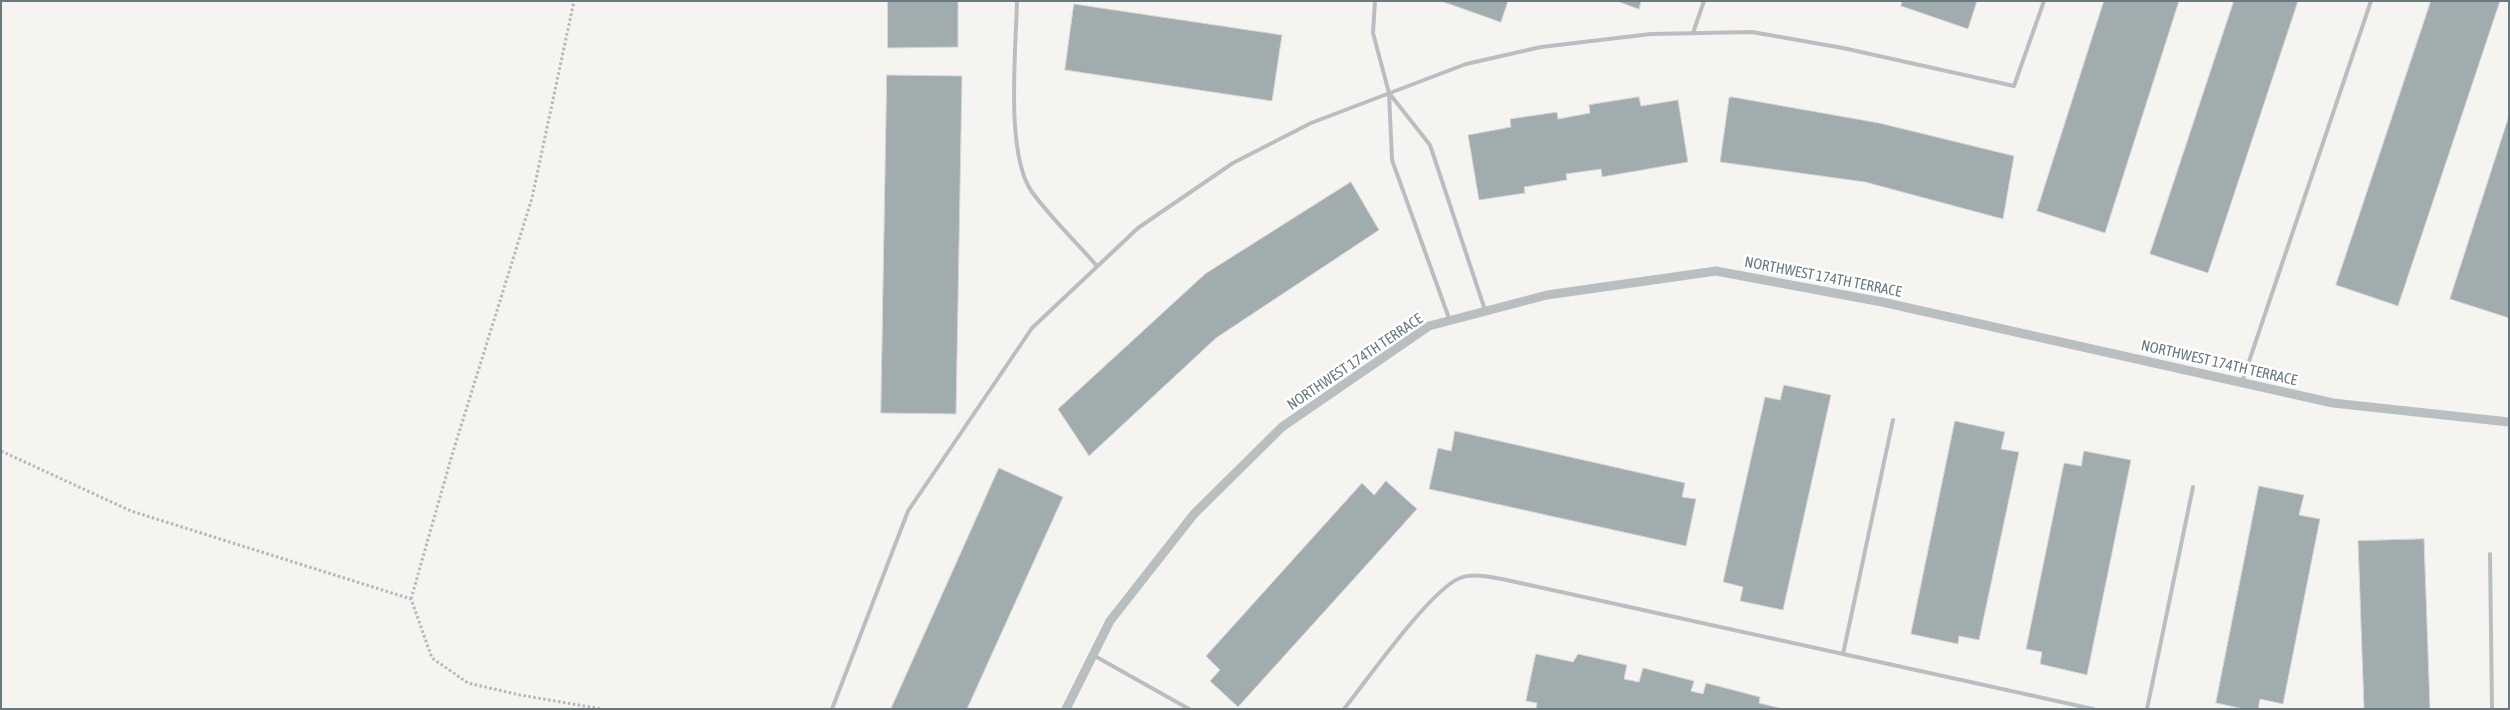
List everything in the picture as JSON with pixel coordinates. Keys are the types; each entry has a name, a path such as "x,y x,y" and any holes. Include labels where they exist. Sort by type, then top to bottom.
{"street":[{"name":"NORTHWEST 174TH TERRACE","path":"1066,709 1110,621 1194,514 1282,428 1429,326 1547,295 1716,271 1882,302 2333,403 2509,422"}],"lane":[{"path":"1017,1 1015,140 1020,166 1031,191 1098,266"},
{"path":"1374,1 1373,33 1389,93 1392,160 1450,321"},
{"path":"1693,33 1704,1"},
{"path":"832,709 908,511 1032,328 1138,228 1233,163 1311,123 1466,64 1541,47 1651,34 1752,32 1844,48 2014,86 2044,1"},
{"path":"2242,382 2371,1"},
{"path":"1389,93 1430,145 1486,311"},
{"path":"1843,654 1893,420"},
{"path":"2147,709 2193,487"},
{"path":"2490,554 2492,709"},
{"path":"1344,709 1433,598 1460,578 1479,576 1502,578 2093,709"},
{"path":"1093,655 1189,709"}],"path":[{"path":"574,1 532,198 452,455 411,599 432,658 468,683 520,695 597,706 602,709"},
{"path":"1,451 131,511 411,599"}],"building":[{"path":"888,1 958,1 958,47 888,48"},
{"path":"1441,1 1508,1 1501,22"},
{"path":"1617,1 1641,1 1639,9"},
{"path":"1902,1 1977,1 1968,29 1901,6"},
{"path":"2104,1 2179,1 2105,233 2037,211"},
{"path":"2234,1 2298,1 2208,273 2150,254"},
{"path":"2431,1 2500,1 2398,306 2336,285"},
{"path":"1074,4 1282,35 1272,101 1065,70"},
{"path":"887,75 962,76 956,414 881,413"},
{"path":"1639,97 1641,106 1678,100 1688,162 1602,177 1601,169 1566,174 1567,180 1524,187 1525,193 1479,200 1468,135 1511,127 1510,119 1557,112 1558,119 1590,113 1589,105"},
{"path":"1729,98 1879,123 2014,156 2003,219 1865,182 1720,162"},
{"path":"2509,116 2509,318 2450,299"},
{"path":"1351,182 1379,230 1216,338 1089,456 1058,409 1205,274"},
{"path":"1784,385 1831,395 1783,610 1740,601 1743,587 1723,582 1765,397 1780,400"},
{"path":"1955,421 2005,432 2001,449 2019,452 1979,640 1959,636 1958,644 1911,634"},
{"path":"1455,431 1685,483 1682,497 1696,499 1686,546 1429,489 1438,448 1451,451"},
{"path":"2084,451 2131,460 2087,675 2040,664 2042,652 2026,649 2064,463 2081,466"},
{"path":"999,468 1063,497 967,709 891,709"},
{"path":"1386,481 1417,509 1238,707 1210,681 1220,670 1206,656 1362,483 1374,495"},
{"path":"2259,486 2304,495 2299,515 2320,519 2283,704 2260,699 2258,709 2244,709 2216,703"},
{"path":"2424,539 2430,709 2364,709 2358,541"},
{"path":"1536,654 1573,662 1578,654 1627,665 1624,679 1639,682 1643,668 1694,681 1691,691 1703,694 1706,683 1760,697 1759,703 1783,709 1536,709 1537,703 1526,701"}]}
